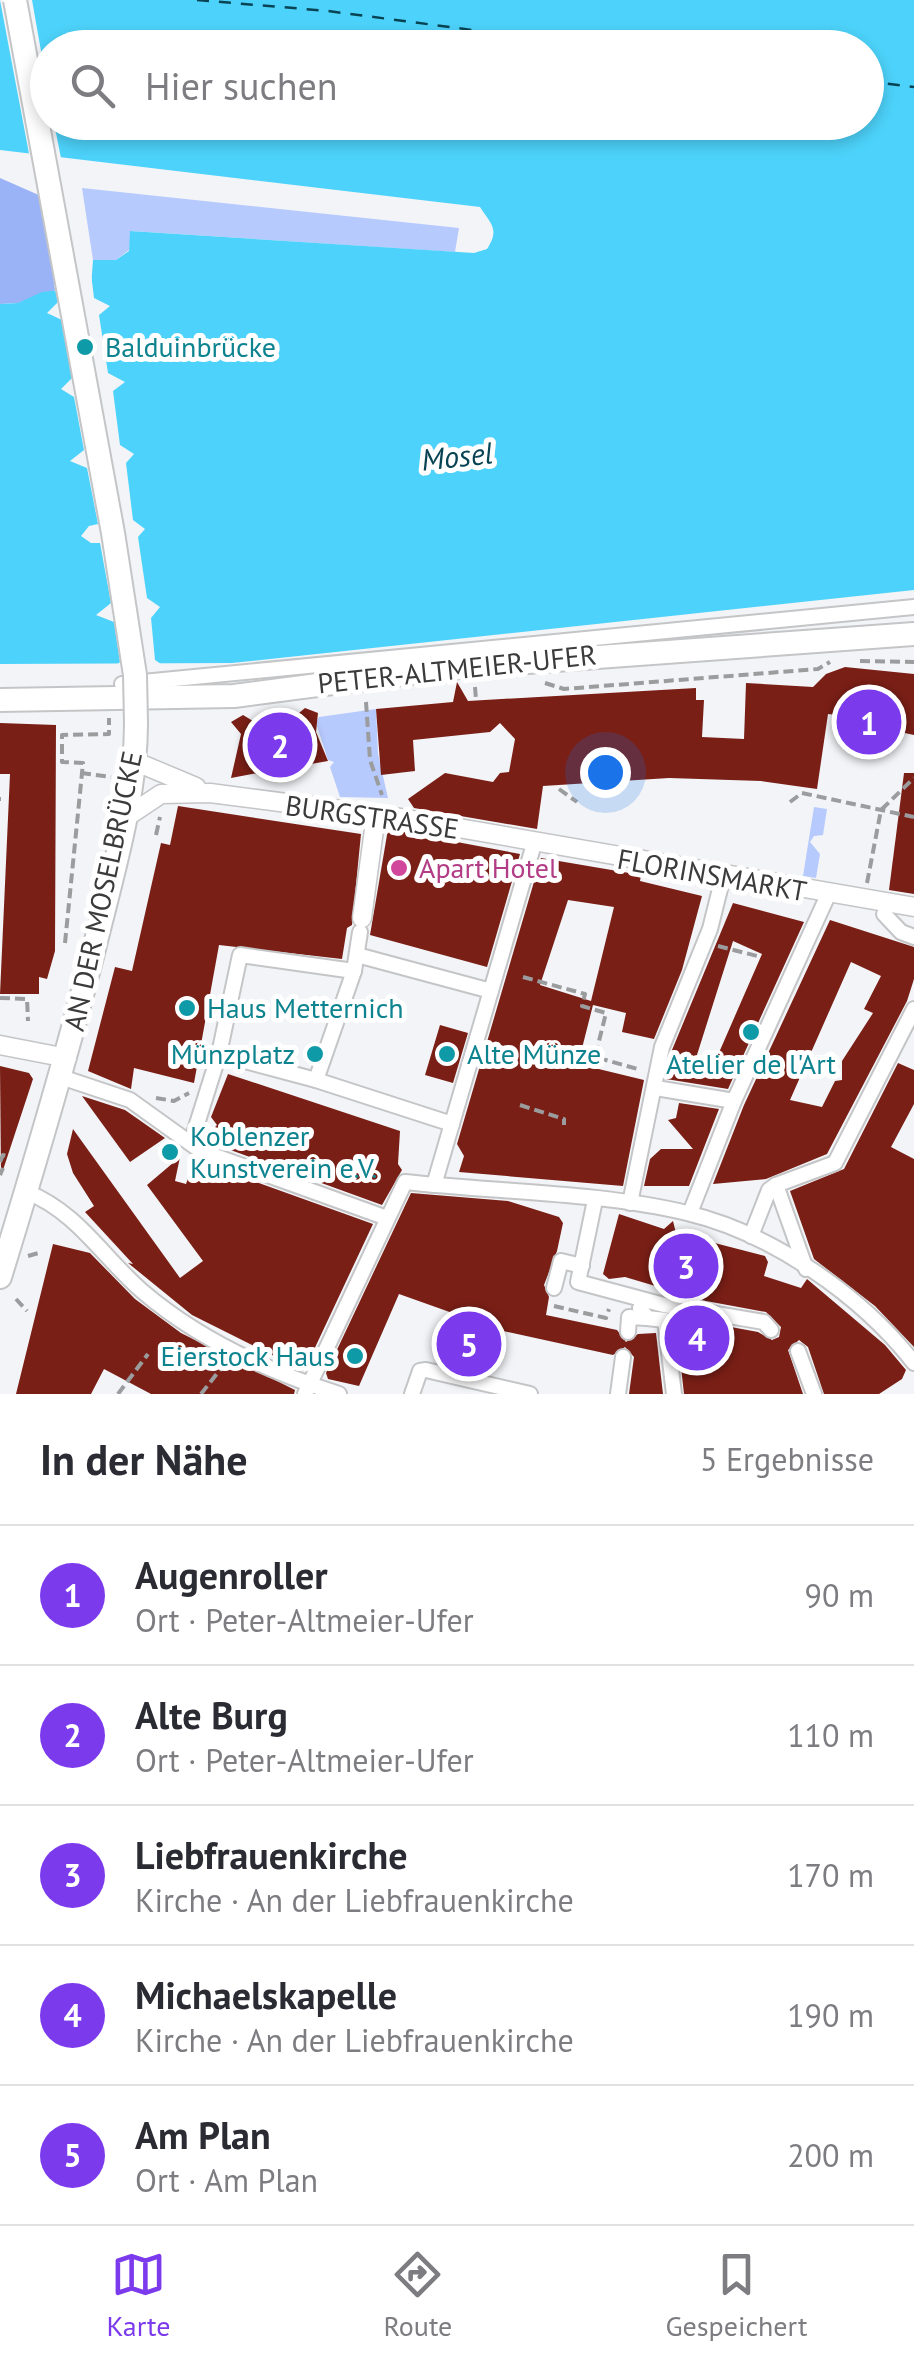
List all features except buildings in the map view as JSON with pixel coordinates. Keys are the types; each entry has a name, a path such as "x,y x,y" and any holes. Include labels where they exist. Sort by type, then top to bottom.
{"street":[{"name":"AN DER MOSELBRÜCKE","path":"15,0 30,82"},
{"name":"AN DER MOSELBRÜCKE","path":"0,1277 64,1068 125,818 136,723 135,675 113,533 41,140"},
{"name":"PETER-ALTMEIER-UFER","path":"122,684 914,607"},
{"name":"PETER-ALTMEIER-UFER","path":"0,700 234,696 430,670 698,646 914,634"},
{"name":"BURGSTRASSE","path":"134,760 210,793"},
{"name":"BURGSTRASSE","path":"125,818 161,794 210,793 380,807 534,844"},
{"path":"316,1080 346,1013 380,807"},
{"path":"434,1185 468,1084 534,844"},
{"name":"FLORINSMARKT","path":"534,844 864,901 887,909 914,907"},
{"path":"630,1202 658,1072 680,993 704,941 723,877"},
{"path":"690,1214 734,1101 828,895"},
{"path":"887,909 902,932 914,937"},
{"path":"192,1142 219,1054 240,955 354,971"},
{"path":"356,955 491,991"},
{"path":"752,1236 768,1190 836,1162 914,1009"},
{"path":"0,1045 64,1068 130,1100 200,1150 387,1218"},
{"path":"219,1054 316,1080 452,1124"},
{"path":"192,1091 212,1080"},
{"path":"656,1088 734,1101"},
{"path":"308,1389 405,1182 630,1202 690,1214 752,1236 774,1255 806,1270 866,1312 914,1363"},
{"path":"776,1185 806,1270"},
{"path":"26,1192 59,1206 148,1295 234,1351 308,1389 339,1394"},
{"path":"578,1306 595,1200"},
{"path":"555,1295 561,1262 582,1266"},
{"path":"555,1295 580,1283 631,1304 664,1312 764,1322 771,1330"},
{"path":"628,1332 631,1304"},
{"path":"608,1309 631,1304 664,1312"},
{"path":"664,1312 674,1394"},
{"path":"798,1351 814,1394"},
{"path":"618,1394 623,1357"},
{"path":"412,1394 420,1371 426,1370 530,1394"}],"path":[{"path":"538,684 553,692 818,669 834,661"},
{"path":"848,661 914,662"},
{"path":"476,700 475,687 491,686"},
{"path":"366,703 370,760 380,807"},
{"path":"65,943 82,763 62,762 62,735 109,734 109,718 98,718"},
{"path":"82,773 111,776"},
{"path":"864,901 881,810 914,778"},
{"path":"559,788 577,802"},
{"path":"790,802 802,793 914,817"},
{"path":"156,834 160,817"},
{"path":"704,941 761,958"},
{"path":"523,977 585,994 582,1006 606,1013 595,1057 658,1072"},
{"path":"0,998 27,999 28,1021"},
{"path":"160,1098 174,1101 192,1091"},
{"path":"520,1105 564,1119 564,1125"},
{"path":"0,1175 3,1154 7,1156"},
{"path":"28,1256 42,1252"},
{"path":"555,1295 606,1318 608,1309"},
{"path":"16,1299 27,1312"},
{"path":"202,1394 234,1351"},
{"path":"122,1393 148,1354"}],"shaded area":[{"path":"0,178 41,196 59,289 18,303 0,304"},
{"path":"82,188 459,228 455,252 131,231 129,250 116,260 93,260"},
{"path":"376,709 378,754 388,798 340,797 330,767 334,762 328,760 316,723 319,717"},
{"path":"814,807 827,809 823,835 814,836 810,842 820,854 816,878 803,876"}],"water":[{"name":"Mosel","path":"0,0 914,0 914,590 232,663 0,664 0,304 18,303 42,292 91,287 93,260 116,260 129,251 130,231 474,253 487,249 493,231 480,207 0,150"}],"pier":[{"path":"0,0 32,0 37,30 30,30 30,140 57,140 62,163 30,159"},
{"path":"89,257 94,298 110,306 99,315 108,373 125,382 113,391 120,445 134,454 126,463 133,520 145,529 138,537 147,598 160,607 151,618 155,660 164,666 114,667 120,662 114,622 96,615 111,603 100,543 91,543 81,536 89,526 98,524 87,468 70,461 84,450 74,397 61,389 72,378 62,320 47,313 58,302 54,285 87,282"}],"ferry route":[{"path":"197,0 328,11 472,30"},
{"path":"884,83 914,87"}],"place":[{"name":"Balduinbrücke","path":"85,347"},
{"name":"Augenroller","path":"869,722"},
{"name":"Alte Burg","path":"280,745"},
{"name":"Apart Hotel","path":"399,868"},
{"name":"Haus Metternich","path":"187,1008"},
{"name":"Atelier de l'Art","path":"751,1032"},
{"name":"Münzplatz","path":"315,1054"},
{"name":"Alte Münze","path":"447,1054"},
{"name":"Koblenzer Kunstverein e.V.","path":"170,1152"},
{"name":"Liebfrauenkirche","path":"686,1266"},
{"name":"Michaelskapelle","path":"697,1338"},
{"name":"Am Plan","path":"469,1344"},
{"name":"Eierstock Haus","path":"355,1356"}]}
